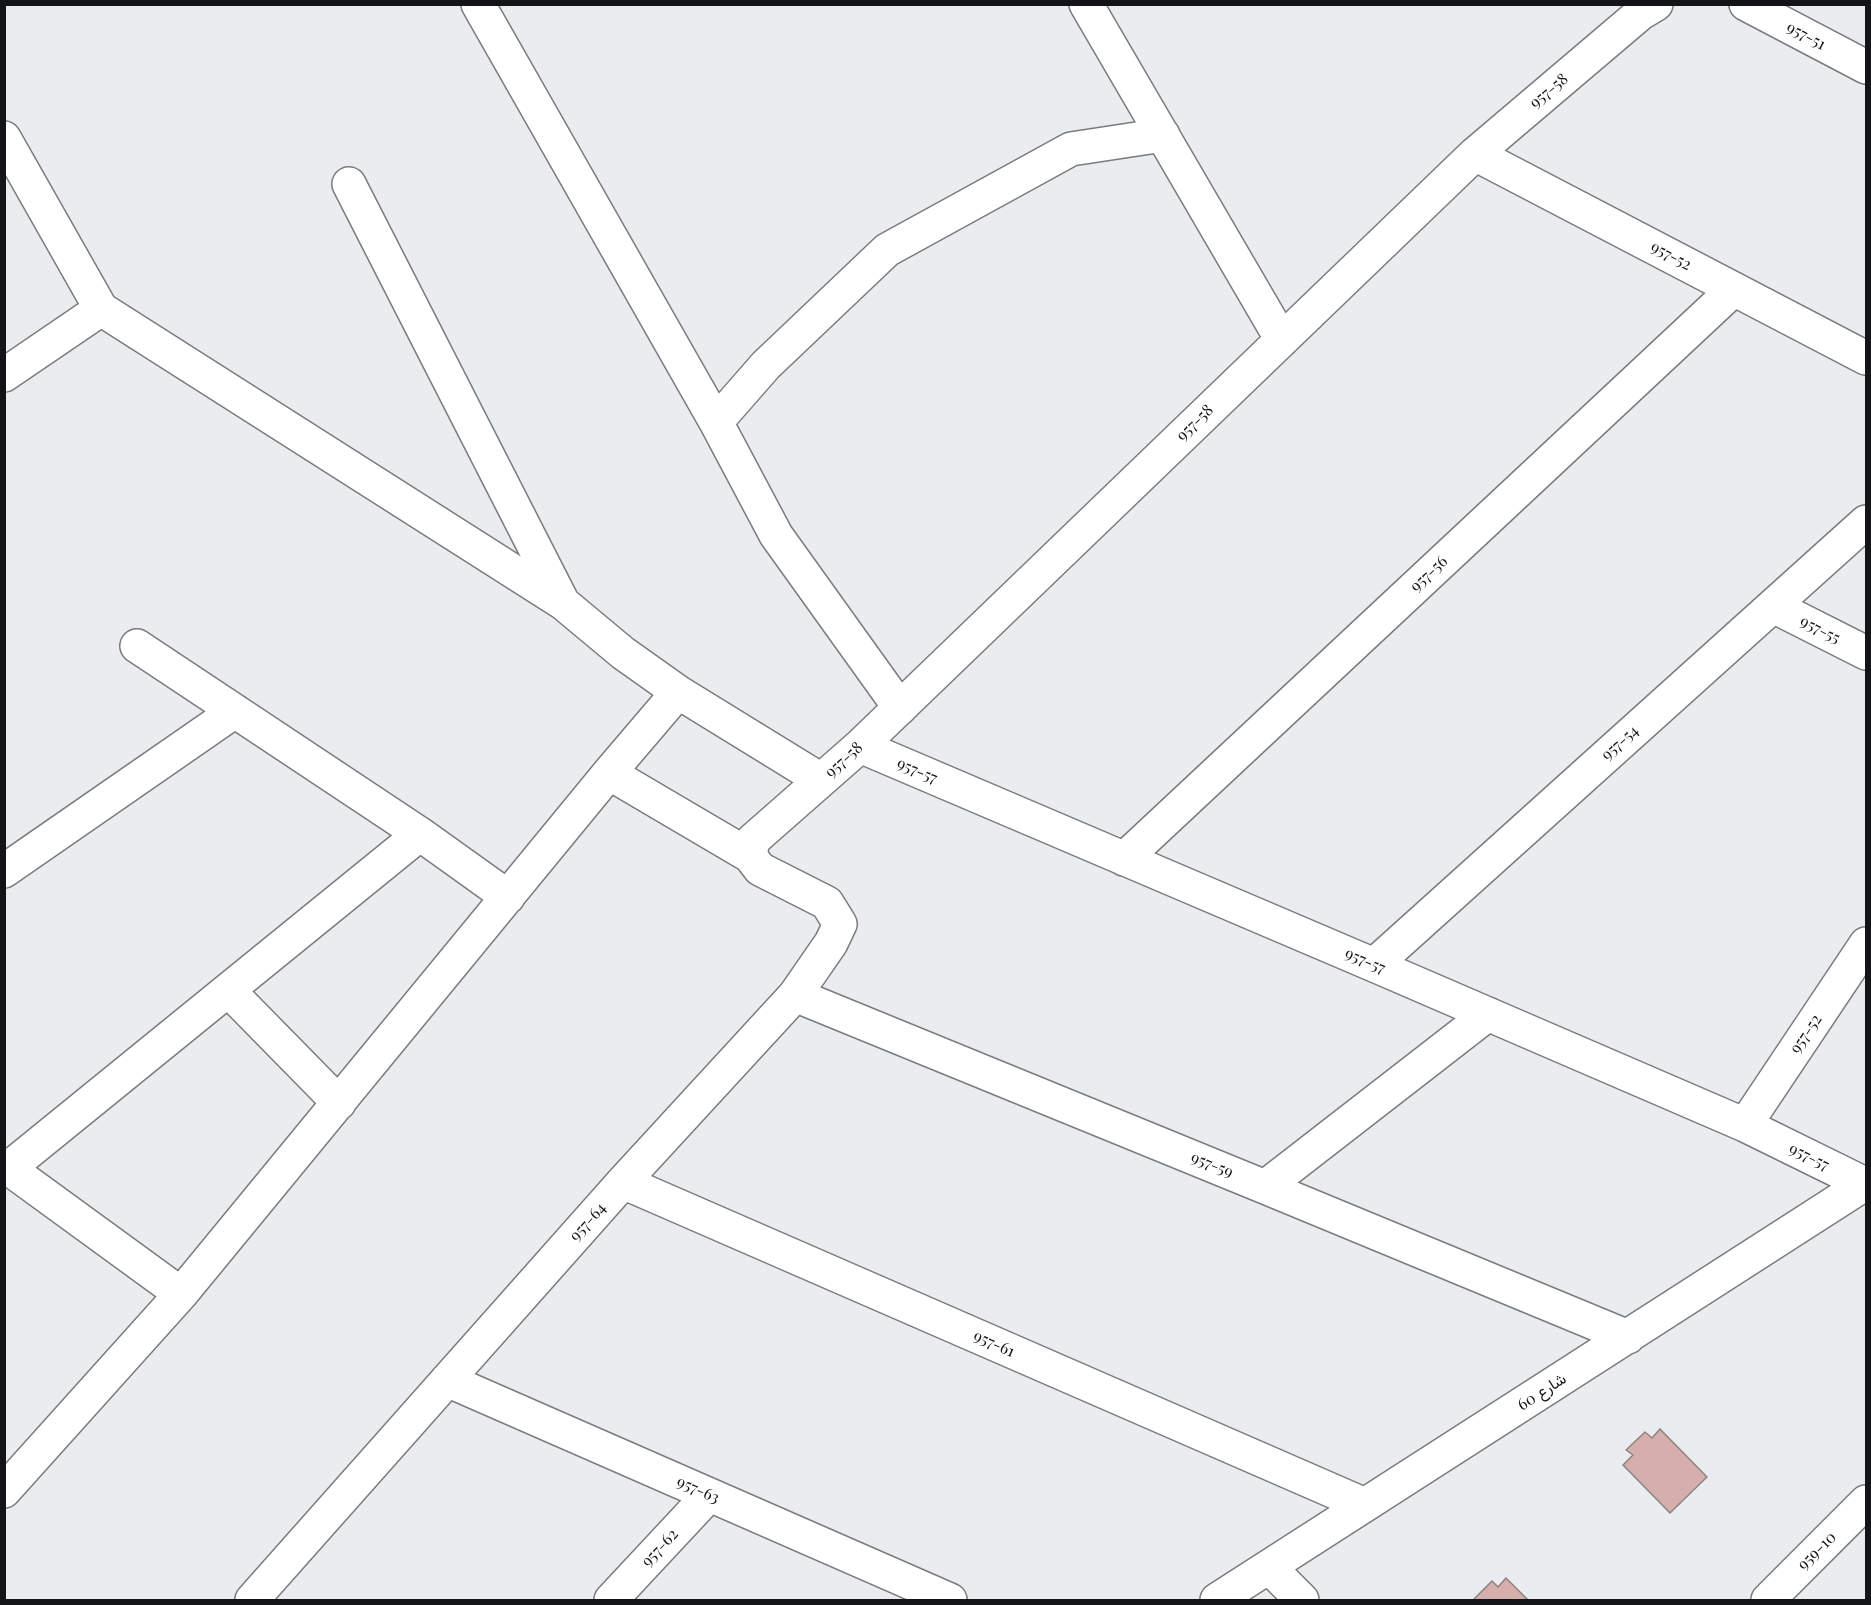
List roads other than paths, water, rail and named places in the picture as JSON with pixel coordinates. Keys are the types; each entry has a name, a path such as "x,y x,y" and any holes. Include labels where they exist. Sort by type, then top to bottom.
{"street":[{"path":"478,4 716,422 776,535 900,708"},
{"path":"1086,4 1282,340"},
{"name":"957-58","path":"750,856 753,840 900,708 1475,154 1641,13 1656,4"},
{"name":"957-51","path":"1754,6 1866,68"},
{"path":"716,422 766,365 887,250 1071,149 1162,135"},
{"path":"4,138 101,309 563,603 623,653 678,692 821,780"},
{"name":"957-52","path":"1475,154 1866,358"},
{"path":"349,184 563,603"},
{"name":"957-56","path":"1124,859 1734,289"},
{"path":"4,375 101,309"},
{"name":"957-54","path":"1374,964 1866,522"},
{"name":"957-55","path":"1773,606 1866,653"},
{"path":"137,646 420,834 508,897"},
{"path":"4,1491 181,1294 678,692"},
{"path":"4,871 235,711"},
{"name":"957-57","path":"860,746 1374,964 1745,1125 1866,1184"},
{"path":"609,773 750,856"},
{"path":"181,1294 7,1166 229,990 420,834"},
{"name":"957-64","path":"252,1600 624,1182 795,995 831,943 840,924 826,903 760,869 750,856"},
{"name":"957-52","path":"1745,1125 1866,944"},
{"path":"229,990 339,1103"},
{"name":"957-59","path":"795,995 1628,1337"},
{"path":"1265,1187 1488,1014"},
{"name":"957-61","path":"624,1182 1365,1505"},
{"name":"شارع 60","path":"1217,1600 1866,1184"},
{"name":"957-63","path":"447,1380 946,1600"},
{"name":"957-62","path":"611,1600 709,1495"},
{"name":"959-10","path":"1768,1600 1866,1502"},
{"path":"1269,1567 1302,1600"}]}
